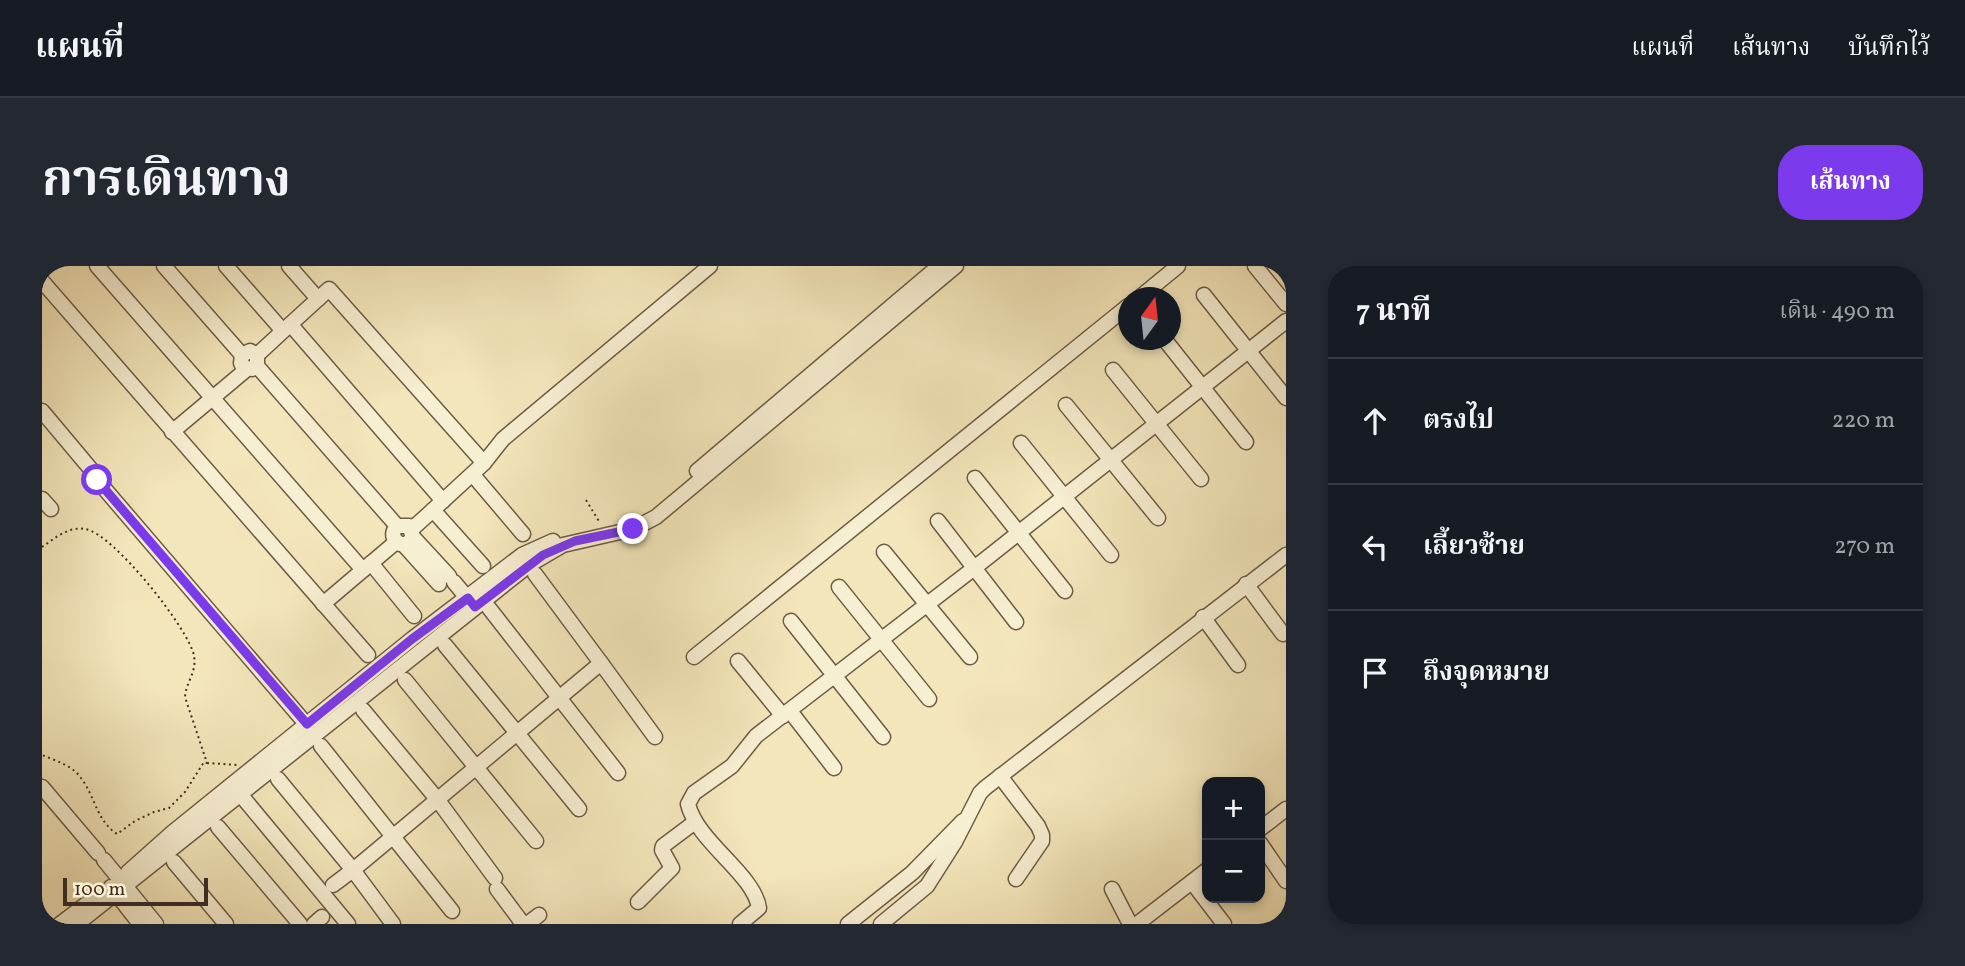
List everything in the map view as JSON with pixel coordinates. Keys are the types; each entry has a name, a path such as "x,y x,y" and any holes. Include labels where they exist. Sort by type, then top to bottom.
{"street":[{"path":"97,266 209,396 414,616"},
{"path":"164,266 446,583 559,697 618,773"},
{"path":"226,266 287,328 438,506 483,566"},
{"path":"289,266 318,299"},
{"path":"323,604 473,475 503,439 710,266"},
{"path":"77,924 118,886 236,790 529,565 536,547 585,535 644,514 939,266"},
{"path":"585,535 633,529 656,517 956,266"},
{"path":"1152,287 1178,266"},
{"path":"1255,266 1286,304"},
{"path":"42,281 368,655"},
{"path":"170,429 249,362 328,289 484,463"},
{"path":"1204,295 1286,398"},
{"path":"694,657 1118,315"},
{"path":"744,923 759,908 756,897 695,822 690,811 690,799 732,766 752,740 836,677 1286,321"},
{"path":"1173,350 1246,442"},
{"path":"1112,370 1201,479"},
{"path":"1066,405 1158,518"},
{"path":"42,411 104,488 307,724"},
{"path":"1021,443 1111,555"},
{"path":"473,475 523,534"},
{"path":"975,478 1065,591"},
{"path":"938,521 1016,622"},
{"path":"884,552 970,657"},
{"path":"881,924 927,886 955,842 980,793 1286,555"},
{"path":"529,565 655,737"},
{"path":"1246,584 1283,634"},
{"path":"839,587 929,699"},
{"path":"236,790 251,771 412,639 471,607"},
{"path":"1203,617 1238,665"},
{"path":"791,621 883,737"},
{"path":"445,645 579,809"},
{"path":"738,661 834,768"},
{"path":"332,885 601,663"},
{"path":"405,680 536,841"},
{"path":"363,710 437,799 525,924 539,915"},
{"path":"321,746 394,835 453,920"},
{"path":"1000,776 1042,835 1042,841 1016,879"},
{"path":"278,779 353,870 393,924"},
{"path":"42,787 101,857 140,924"},
{"path":"236,790 348,924"},
{"path":"1265,825 1286,809"},
{"path":"848,924 912,873 966,818"},
{"path":"638,902 672,868 662,850 663,846 695,822"},
{"path":"218,827 300,924"},
{"path":"1265,850 1286,881"},
{"path":"174,862 226,924"},
{"path":"1138,924 1202,874"},
{"path":"1192,881 1224,924"},
{"path":"61,924 118,886"},
{"path":"118,886 156,924"},
{"path":"1112,889 1130,924"}],"path":[{"path":"586,500 603,528"},
{"path":"42,547 72,529 93,530 116,548 176,620 194,652 195,666 185,689 185,697 207,762"},
{"path":"42,755 66,765 81,778 108,828 117,834 135,821 169,808 186,792 204,762 236,765 251,771"}],"route":[{"path":"97,480 307,724 412,639 468,598 475,607 543,555 563,545 633,529"}]}
